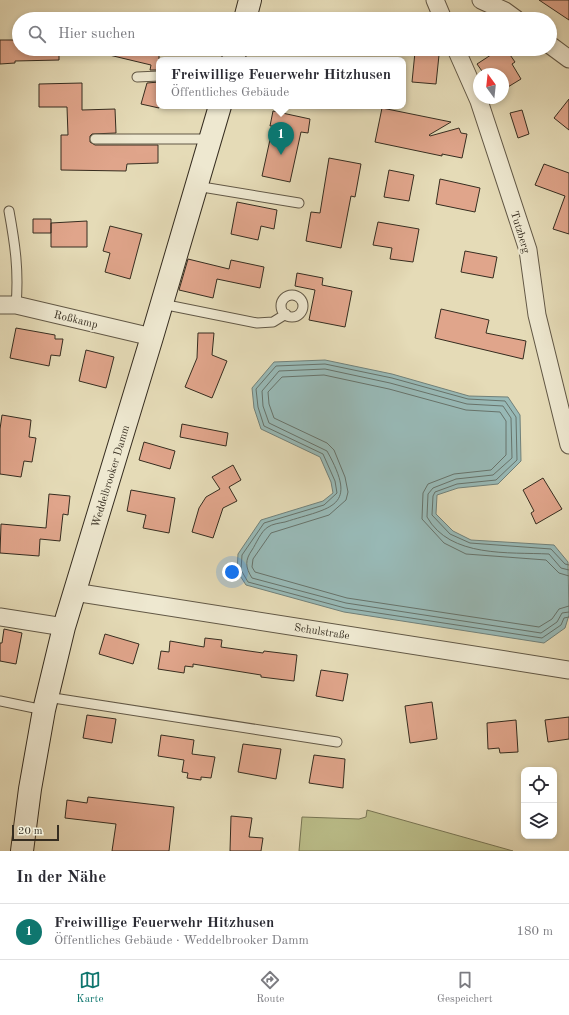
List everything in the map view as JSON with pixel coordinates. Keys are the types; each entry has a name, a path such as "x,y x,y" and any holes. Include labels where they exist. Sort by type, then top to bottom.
{"street":[{"path":"247,12 250,0"},
{"path":"435,0 440,12"},
{"path":"481,0 506,12"},
{"path":"557,50 569,59"},
{"name":"Tutzberg","path":"459,56 479,101 528,250 537,315 569,445"},
{"name":"Weddelbrooker Damm","path":"22,851 45,704 64,627 162,304 219,109"},
{"name":"Roßkamp","path":"8,305 152,337"},
{"name":"Schulstraße","path":"74,592 569,670"},
{"path":"0,617 64,627"}],"lane":[{"path":"137,77 156,76"},
{"path":"96,139 210,139"},
{"path":"196,186 299,203"},
{"path":"8,305 18,281 17,256 9,211"},
{"path":"162,304 257,323 273,322 286,314"},
{"path":"0,701 45,704 337,742"}],"green space":[{"path":"367,810 513,851 299,851 302,817 359,819 366,817"}],"water":[{"path":"325,360 392,374 469,396 508,397 520,415 521,461 498,484 458,488 437,495 436,514 453,531 471,540 554,545 568,562 569,615 565,628 544,643 344,612 246,585 237,571 238,554 261,520 323,501 333,493 331,482 320,457 261,429 254,408 252,388 274,362"}],"building":[{"path":"539,0 569,0 569,20"},
{"path":"0,40 12,40 12,56 59,56 59,60 15,61 15,63 0,64"},
{"path":"113,56 159,56 156,57 156,70 150,70 151,65"},
{"path":"415,56 439,56 436,84 412,82"},
{"path":"489,56 511,56 515,62 512,64 521,79 509,86 509,68 480,68 477,64"},
{"path":"156,82 156,107 141,104 147,83"},
{"path":"82,83 82,110 115,109 116,133 92,134 90,136 90,142 95,145 158,145 158,163 127,164 126,171 61,170 61,135 68,135 67,107 39,107 39,84"},
{"path":"569,99 569,130 554,118"},
{"path":"382,109 451,122 429,135 430,136 459,128 461,133 467,134 462,158 442,154 442,156 375,142"},
{"path":"522,110 529,134 518,138 510,113"},
{"path":"273,111 310,119 308,133 301,132 290,182 262,176 273,126 270,126"},
{"path":"329,158 361,164 355,197 351,196 341,248 306,241 311,212 320,213"},
{"path":"544,164 569,173 569,234 553,229 565,196 535,185"},
{"path":"389,170 414,175 409,201 384,197"},
{"path":"440,179 480,188 475,212 436,204"},
{"path":"237,202 277,210 274,229 261,226 258,240 231,234"},
{"path":"33,219 51,219 51,233 33,233"},
{"path":"87,221 87,247 51,247 51,223"},
{"path":"378,222 419,229 413,262 390,259 392,248 373,245"},
{"path":"110,226 142,234 130,279 105,272 110,253 103,251"},
{"path":"465,251 497,257 493,278 461,272"},
{"path":"188,259 229,269 231,260 264,267 260,288 217,279 213,298 179,290"},
{"path":"297,273 323,278 322,285 352,291 345,327 309,320 315,290 295,286"},
{"path":"441,309 489,320 486,333 526,341 523,359 435,338"},
{"path":"16,328 55,335 55,339 63,339 60,356 51,355 49,366 10,358"},
{"path":"198,333 214,333 212,355 227,361 212,398 185,387 197,358"},
{"path":"86,350 114,357 106,388 79,381"},
{"path":"2,415 31,420 29,437 36,438 32,462 24,461 21,477 0,474 0,429"},
{"path":"182,424 228,433 226,446 180,437"},
{"path":"144,442 175,451 170,469 139,460"},
{"path":"233,465 241,480 229,487 237,501 223,508 213,538 192,532 199,508 206,497 220,489 212,477"},
{"path":"543,478 562,509 536,524 531,513 534,511 523,490"},
{"path":"131,490 175,498 169,533 143,528 146,515 127,511"},
{"path":"49,494 70,496 68,515 63,514 60,541 40,539 39,556 0,553 1,524 46,528"},
{"path":"4,629 22,633 16,664 0,661 0,643 2,643"},
{"path":"105,634 139,644 133,664 99,654"},
{"path":"205,638 222,640 221,647 263,653 264,651 297,655 294,681 261,677 261,675 193,664 193,667 185,666 184,673 158,669 161,651 169,652 170,641 204,647"},
{"path":"321,670 348,674 343,701 316,696"},
{"path":"432,702 437,739 410,743 405,706"},
{"path":"87,715 116,719 112,743 83,738"},
{"path":"569,717 569,739 548,742 545,720"},
{"path":"516,720 518,752 500,753 499,748 488,749 487,723"},
{"path":"161,735 194,740 192,754 215,757 211,778 201,777 201,780 187,778 188,773 182,772 184,760 158,756"},
{"path":"243,744 281,749 276,779 238,772"},
{"path":"314,755 345,759 343,788 309,783"},
{"path":"88,797 174,807 169,851 112,851 116,824 65,818 67,800 87,803"},
{"path":"231,816 252,818 249,837 263,838 261,851 230,851"}],"place":[{"name":"Freiwillige Feuerwehr Hitzhusen","path":"281,155"}]}
